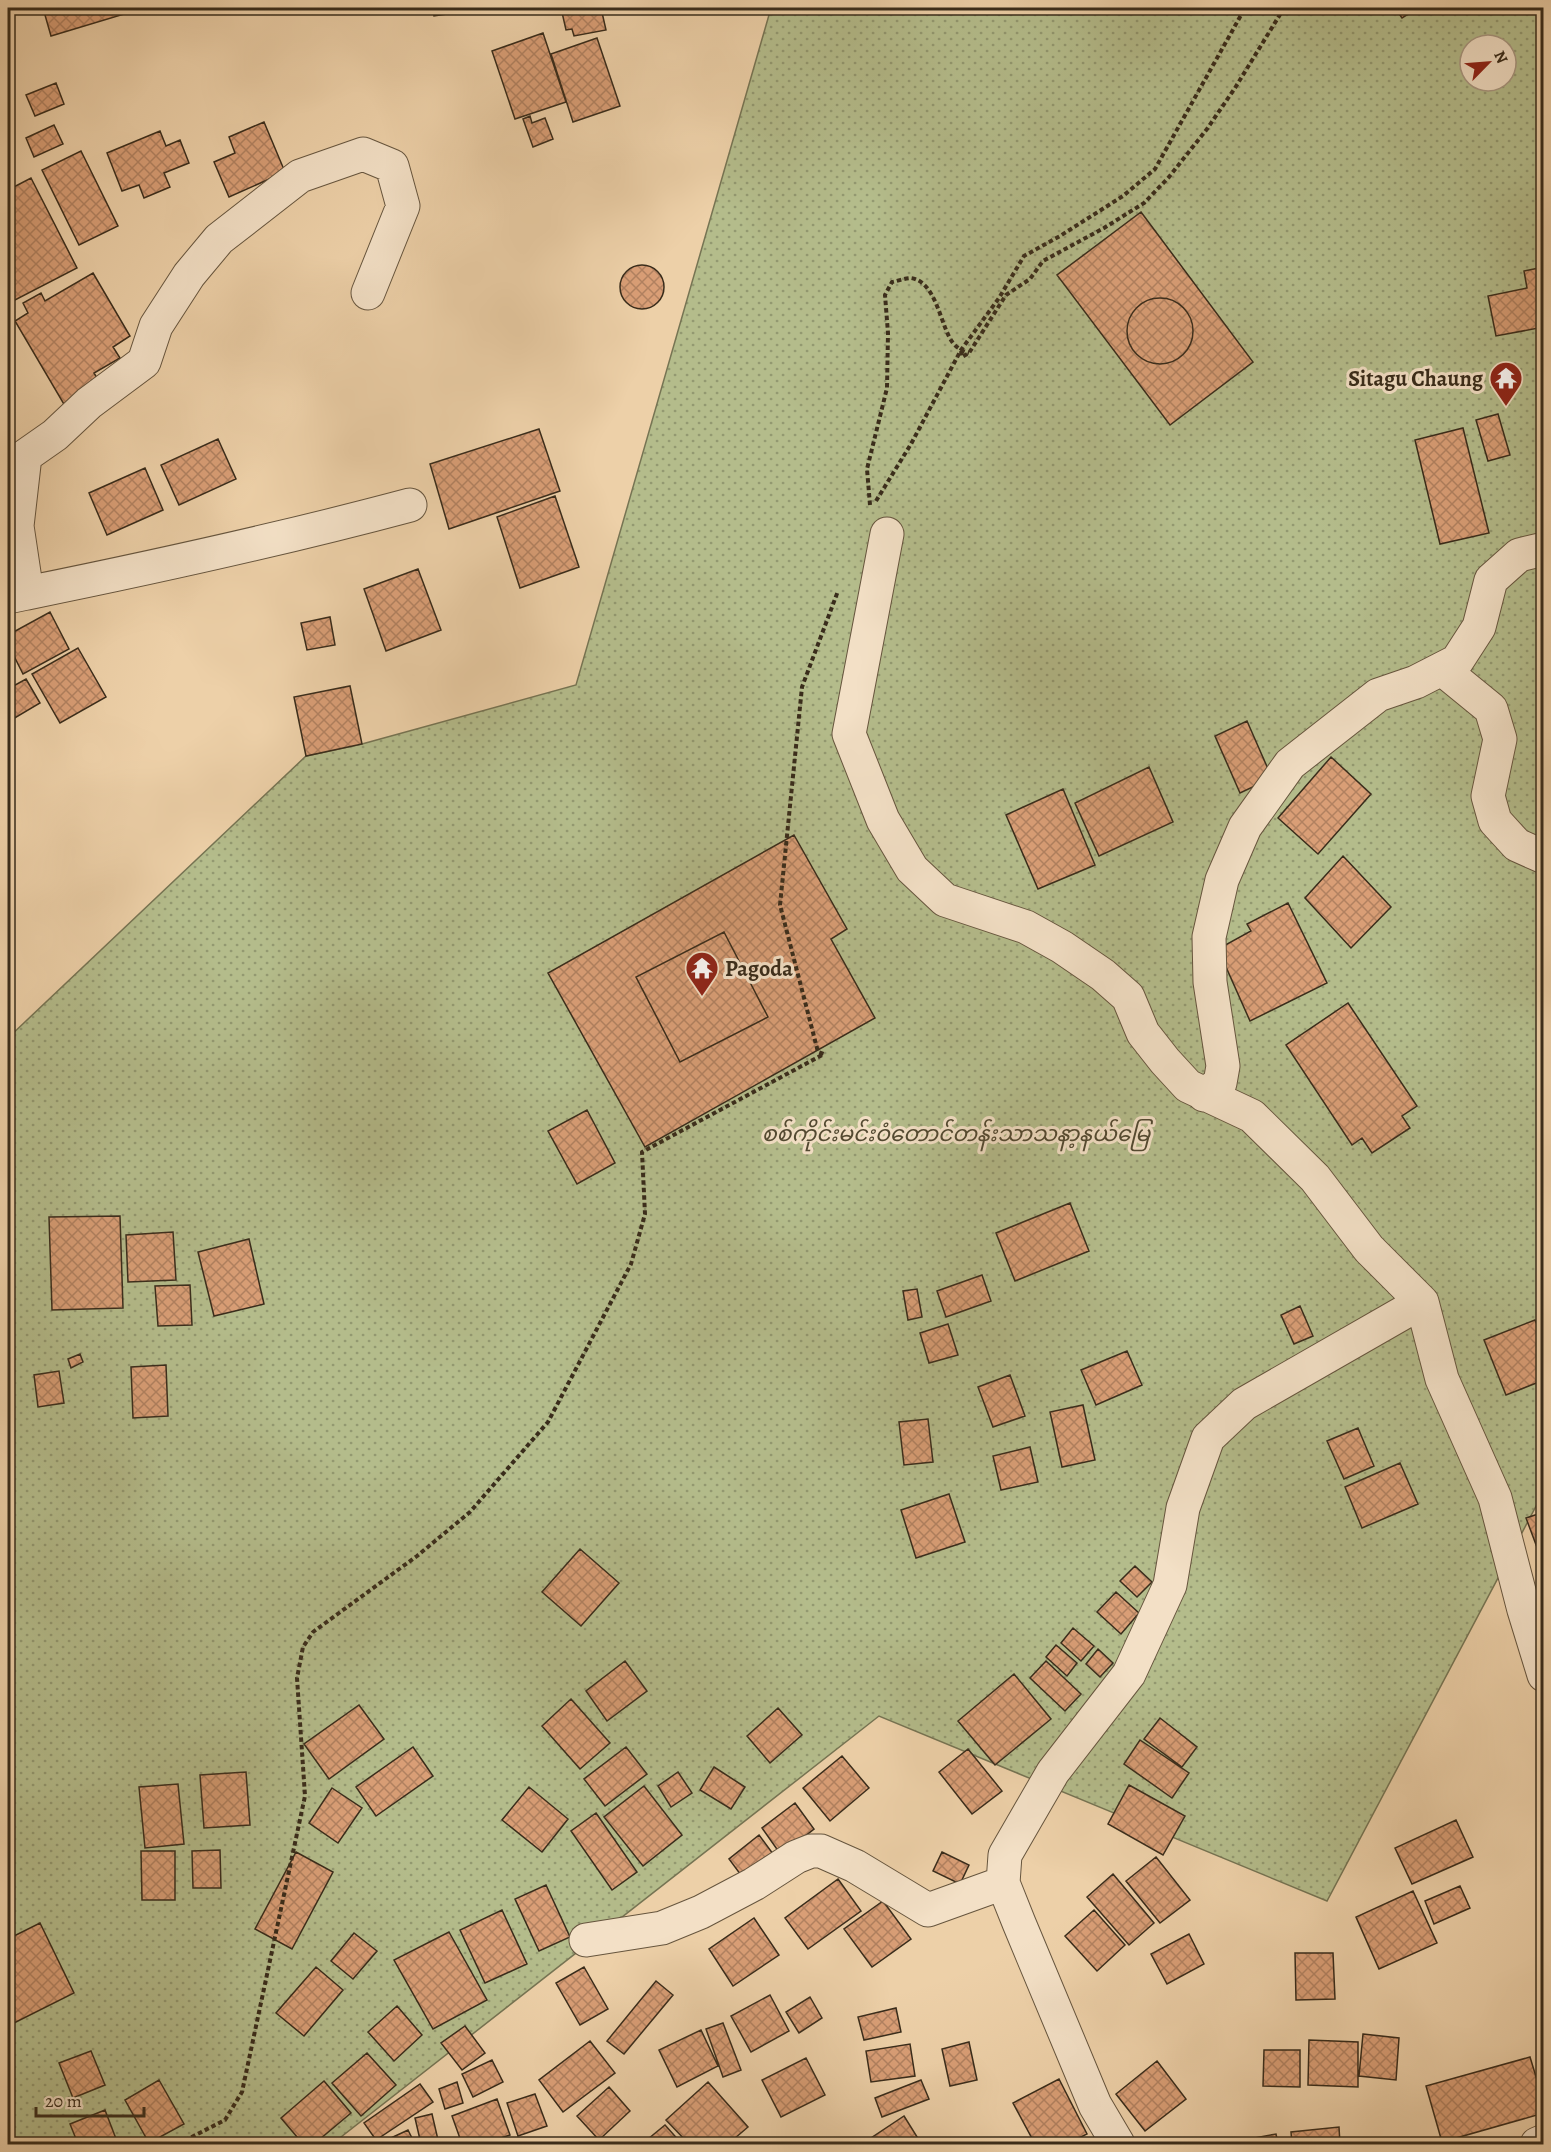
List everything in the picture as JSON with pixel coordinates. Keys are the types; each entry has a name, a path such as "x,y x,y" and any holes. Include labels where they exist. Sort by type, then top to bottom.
{"street":[{"path":"368,293 403,206 392,166 363,154 300,176 219,239 189,275 156,326 144,362 89,403 55,435 25,456 17,526 17,595 211,554 410,505"},
{"path":"879,521 849,734 883,820 912,869 945,900 1026,927 1062,947 1112,982 1128,997 1143,1033 1188,1086 1252,1116 1315,1178 1369,1249 1422,1302 1442,1379 1495,1498 1524,1610 1544,1675"},
{"path":"1204,1095 1220,1083 1223,1066 1210,982 1209,937 1222,880 1245,827 1290,764 1378,695 1416,682 1457,661 1479,627 1491,580 1520,555 1544,549"},
{"path":"1442,669 1491,709 1500,739 1488,796 1495,821 1517,845 1544,857"},
{"path":"1118,2145 1095,2105 1003,1882 1005,1855 1053,1772 1129,1674 1170,1585 1183,1508 1208,1438 1244,1404 1422,1302"},
{"path":"586,1941 662,1928 701,1912 754,1884 796,1857 811,1851 821,1851 855,1866 928,1910 1003,1882"},
{"path":"1537,2145 1544,2141"}],"path":[{"path":"879,521 911,444 961,350 999,298 1024,256 1123,196 1155,169 1245,8"},
{"path":"879,521 867,469 887,388 888,333 885,294 892,282 910,278 922,283 936,302 953,343 961,350 962,357 969,352 1006,295 1030,279 1043,261 1144,203 1169,177 1218,112 1284,8"},
{"path":"178,2145 225,2120 242,2092 304,1796 297,1678 303,1647 313,1632 417,1556 470,1512 548,1422 632,1264 645,1214 642,1152 824,1054 818,1052 780,905 802,687 842,581"}],"green space":[{"name":"စစ်ကိုင်းမင်းဝံတောင်တန်းသာသနာ့နယ်မြေ","path":"771,8 1543,8 1543,1493 1327,1901 879,1716 332,2144 8,2144 8,1038 306,756 362,744 576,685"}],"building":[{"path":"43,8 140,8 141,9 51,36"},
{"path":"433,8 488,8 434,16"},
{"path":"561,8 601,8 606,30 574,36 572,29 566,30"},
{"path":"1395,8 1418,8 1402,18"},
{"path":"543,33 566,102 515,119 492,51"},
{"path":"597,38 620,106 573,122 551,54"},
{"path":"56,83 64,104 35,116 26,95"},
{"path":"530,116 532,123 545,118 553,139 533,147 523,119"},
{"path":"264,122 285,172 229,197 214,162 235,153 229,137"},
{"path":"54,125 63,144 34,157 26,138"},
{"path":"160,131 166,146 180,140 189,163 164,173 170,187 144,198 139,185 122,191 107,153"},
{"path":"81,151 118,226 79,245 42,170"},
{"path":"31,178 77,268 15,300 8,285 8,190"},
{"path":"1141,212 1253,362 1170,425 1057,275"},
{"path":"642,265 658,271 664,287 658,303 642,309 626,303 620,287 626,271"},
{"path":"1544,267 1544,327 1496,336 1488,296 1527,288 1524,271"},
{"path":"93,273 130,336 113,347 120,358 94,373 101,385 65,406 15,321 28,313 23,303 41,293 45,301"},
{"path":"1160,298 1173,301 1183,308 1190,318 1193,331 1190,344 1183,354 1173,361 1160,364 1147,361 1137,354 1130,344 1127,331 1130,318 1137,308 1147,301"},
{"path":"1498,414 1510,455 1488,461 1476,420"},
{"path":"1463,428 1489,533 1440,544 1415,440"},
{"path":"539,429 560,491 449,529 430,464"},
{"path":"8,436 18,459 8,463"},
{"path":"218,439 236,479 179,505 161,465"},
{"path":"145,468 163,510 107,535 89,493"},
{"path":"555,496 579,567 520,588 497,517"},
{"path":"418,569 441,630 386,651 364,589"},
{"path":"50,612 69,649 23,674 8,644 8,635"},
{"path":"330,617 335,645 307,650 301,623"},
{"path":"78,648 106,697 60,723 32,674"},
{"path":"26,679 40,703 8,722 8,689"},
{"path":"350,686 362,744 306,756 294,697"},
{"path":"1247,721 1272,778 1240,793 1215,736"},
{"path":"1331,757 1371,794 1318,854 1278,818"},
{"path":"1149,767 1173,822 1099,856 1075,803"},
{"path":"1063,789 1095,865 1038,889 1006,815"},
{"path":"794,835 847,929 831,939 875,1018 645,1147 548,973"},
{"path":"1343,856 1391,907 1351,948 1305,898"},
{"path":"1288,903 1327,983 1250,1021 1218,949 1251,931 1247,924"},
{"name":"Pagoda","path":"724,932 768,1017 680,1062 636,977"},
{"path":"1348,1003 1417,1106 1402,1116 1410,1128 1372,1153 1362,1138 1352,1145 1286,1045"},
{"path":"587,1110 615,1163 577,1184 548,1131"},
{"path":"1070,1203 1089,1251 1015,1281 996,1233"},
{"path":"120,1216 123,1308 52,1310 49,1217"},
{"path":"173,1232 176,1280 128,1282 126,1235"},
{"path":"249,1239 264,1304 214,1316 198,1252"},
{"path":"982,1275 991,1301 946,1317 937,1291"},
{"path":"190,1285 192,1325 158,1326 155,1286"},
{"path":"917,1289 922,1317 908,1320 903,1291"},
{"path":"1300,1306 1313,1336 1294,1344 1281,1315"},
{"path":"1535,1320 1544,1341 1544,1380 1506,1395 1484,1340"},
{"path":"948,1324 958,1355 929,1363 920,1333"},
{"path":"1127,1351 1142,1385 1096,1405 1081,1370"},
{"path":"80,1354 83,1362 71,1368 68,1359"},
{"path":"166,1365 168,1416 133,1418 131,1367"},
{"path":"59,1371 64,1403 38,1407 34,1375"},
{"path":"1010,1375 1025,1416 993,1427 978,1387"},
{"path":"1083,1405 1095,1460 1062,1467 1050,1412"},
{"path":"928,1419 933,1462 904,1465 899,1422"},
{"path":"1358,1428 1374,1466 1344,1479 1327,1441"},
{"path":"1030,1447 1038,1482 1001,1490 993,1456"},
{"path":"1400,1463 1418,1504 1362,1528 1345,1487"},
{"path":"949,1494 965,1542 916,1558 901,1510"},
{"path":"1544,1512 1544,1566 1526,1518"},
{"path":"580,1549 619,1583 581,1626 542,1592"},
{"path":"1135,1566 1152,1582 1137,1597 1120,1581"},
{"path":"1116,1592 1139,1613 1121,1634 1097,1612"},
{"path":"1544,1599 1544,1620 1534,1604"},
{"path":"1073,1628 1094,1646 1081,1661 1061,1643"},
{"path":"1056,1645 1077,1663 1067,1676 1046,1657"},
{"path":"1098,1649 1113,1663 1100,1677 1086,1664"},
{"path":"625,1661 647,1691 607,1721 586,1691"},
{"path":"1046,1661 1081,1694 1065,1711 1030,1678"},
{"path":"1014,1674 1051,1719 995,1765 958,1721"},
{"path":"571,1699 610,1743 580,1769 542,1726"},
{"path":"359,1705 384,1739 329,1779 304,1744"},
{"path":"778,1708 802,1735 770,1763 747,1736"},
{"path":"1160,1718 1197,1747 1182,1767 1144,1739"},
{"path":"1140,1740 1189,1773 1172,1798 1124,1764"},
{"path":"413,1747 433,1776 376,1816 356,1787"},
{"path":"626,1747 647,1774 605,1806 584,1779"},
{"path":"968,1749 1002,1791 972,1814 939,1772"},
{"path":"842,1756 869,1788 830,1821 803,1788"},
{"path":"714,1767 745,1787 731,1809 700,1790"},
{"path":"246,1772 250,1825 204,1828 200,1775"},
{"path":"678,1772 692,1793 671,1807 658,1786"},
{"path":"178,1784 184,1844 145,1848 139,1787"},
{"path":"1129,1785 1185,1816 1163,1855 1108,1824"},
{"path":"644,1786 682,1835 643,1866 604,1817"},
{"path":"529,1787 568,1819 542,1852 502,1820"},
{"path":"332,1788 362,1808 338,1843 309,1823"},
{"path":"795,1803 814,1829 781,1855 762,1828"},
{"path":"596,1813 637,1872 612,1890 571,1831"},
{"path":"1456,1820 1473,1857 1412,1884 1395,1848"},
{"path":"759,1835 782,1866 752,1890 729,1859"},
{"path":"220,1850 221,1888 193,1888 192,1851"},
{"path":"141,1851 175,1851 175,1900 142,1900"},
{"path":"296,1852 333,1872 292,1949 255,1929"},
{"path":"942,1852 969,1865 960,1884 933,1871"},
{"path":"1156,1857 1190,1900 1160,1923 1126,1881"},
{"path":"1113,1874 1154,1923 1129,1945 1087,1897"},
{"path":"838,1879 861,1911 808,1949 785,1918"},
{"path":"546,1885 570,1937 539,1951 515,1899"},
{"path":"1460,1886 1470,1908 1434,1924 1425,1901"},
{"path":"1413,1891 1437,1943 1379,1969 1356,1917"},
{"path":"883,1901 911,1939 872,1967 844,1929"},
{"path":"502,1910 527,1964 485,1983 460,1930"},
{"path":"1094,1910 1125,1945 1097,1971 1065,1936"},
{"path":"754,1918 779,1955 733,1986 709,1949"},
{"path":"40,1923 74,1993 8,2026 8,1939"},
{"path":"449,1932 487,2000 433,2029 394,1960"},
{"path":"354,1933 377,1951 353,1979 331,1961"},
{"path":"1189,1934 1204,1964 1167,1984 1151,1954"},
{"path":"1295,1953 1333,1953 1335,1999 1296,2000"},
{"path":"316,1967 343,1990 304,2036 276,2013"},
{"path":"584,1967 608,2009 580,2025 556,1983"},
{"path":"656,1981 673,1995 624,2054 607,2041"},
{"path":"770,1995 789,2031 751,2052 731,2016"},
{"path":"810,1997 822,2018 799,2033 786,2012"},
{"path":"397,2006 422,2035 394,2061 368,2032"},
{"path":"896,2008 901,2032 864,2040 858,2017"},
{"path":"723,2023 741,2070 723,2077 706,2029"},
{"path":"465,2026 485,2053 462,2070 441,2043"},
{"path":"701,2030 718,2066 677,2087 659,2050"},
{"path":"1363,2034 1399,2038 1396,2080 1359,2076"},
{"path":"1309,2040 1358,2042 1358,2087 1308,2085"},
{"path":"590,2041 615,2073 563,2112 539,2080"},
{"path":"969,2042 977,2080 950,2086 942,2049"},
{"path":"910,2044 915,2076 871,2082 866,2051"},
{"path":"1264,2050 1300,2050 1300,2087 1263,2086"},
{"path":"91,2051 105,2085 73,2098 59,2063"},
{"path":"367,2053 396,2085 361,2116 332,2083"},
{"path":"1530,2057 1544,2103 1544,2113 1442,2142 1426,2086"},
{"path":"806,2058 825,2095 781,2117 762,2080"},
{"path":"492,2060 503,2082 473,2097 462,2074"},
{"path":"1157,2061 1186,2099 1145,2131 1116,2094"},
{"path":"1059,2079 1087,2134 1067,2144 1035,2144 1013,2103"},
{"path":"159,2080 184,2124 149,2143 125,2100"},
{"path":"921,2080 929,2099 882,2117 875,2098"},
{"path":"324,2081 351,2113 314,2144 303,2144 281,2118"},
{"path":"457,2082 463,2103 445,2109 439,2089"},
{"path":"708,2082 748,2127 728,2144 689,2144 666,2120"},
{"path":"420,2084 433,2102 376,2140 364,2123"},
{"path":"609,2087 630,2111 599,2140 577,2116"},
{"path":"535,2094 547,2126 518,2136 507,2103"},
{"path":"497,2099 510,2135 483,2144 462,2144 452,2116"},
{"path":"105,2110 118,2144 78,2144 70,2124"},
{"path":"432,2114 439,2144 421,2144 415,2118"},
{"path":"904,2116 919,2140 912,2144 875,2144 871,2138"},
{"path":"665,2125 682,2144 642,2144"},
{"path":"1339,2127 1340,2144 1292,2144 1291,2132"},
{"path":"408,2130 415,2144 378,2144"},
{"path":"1276,2134 1278,2144 1222,2144"}],"place":[{"name":"Sitagu Chaung","path":"1506,407"},
{"name":"Pagoda","path":"702,997"}]}
